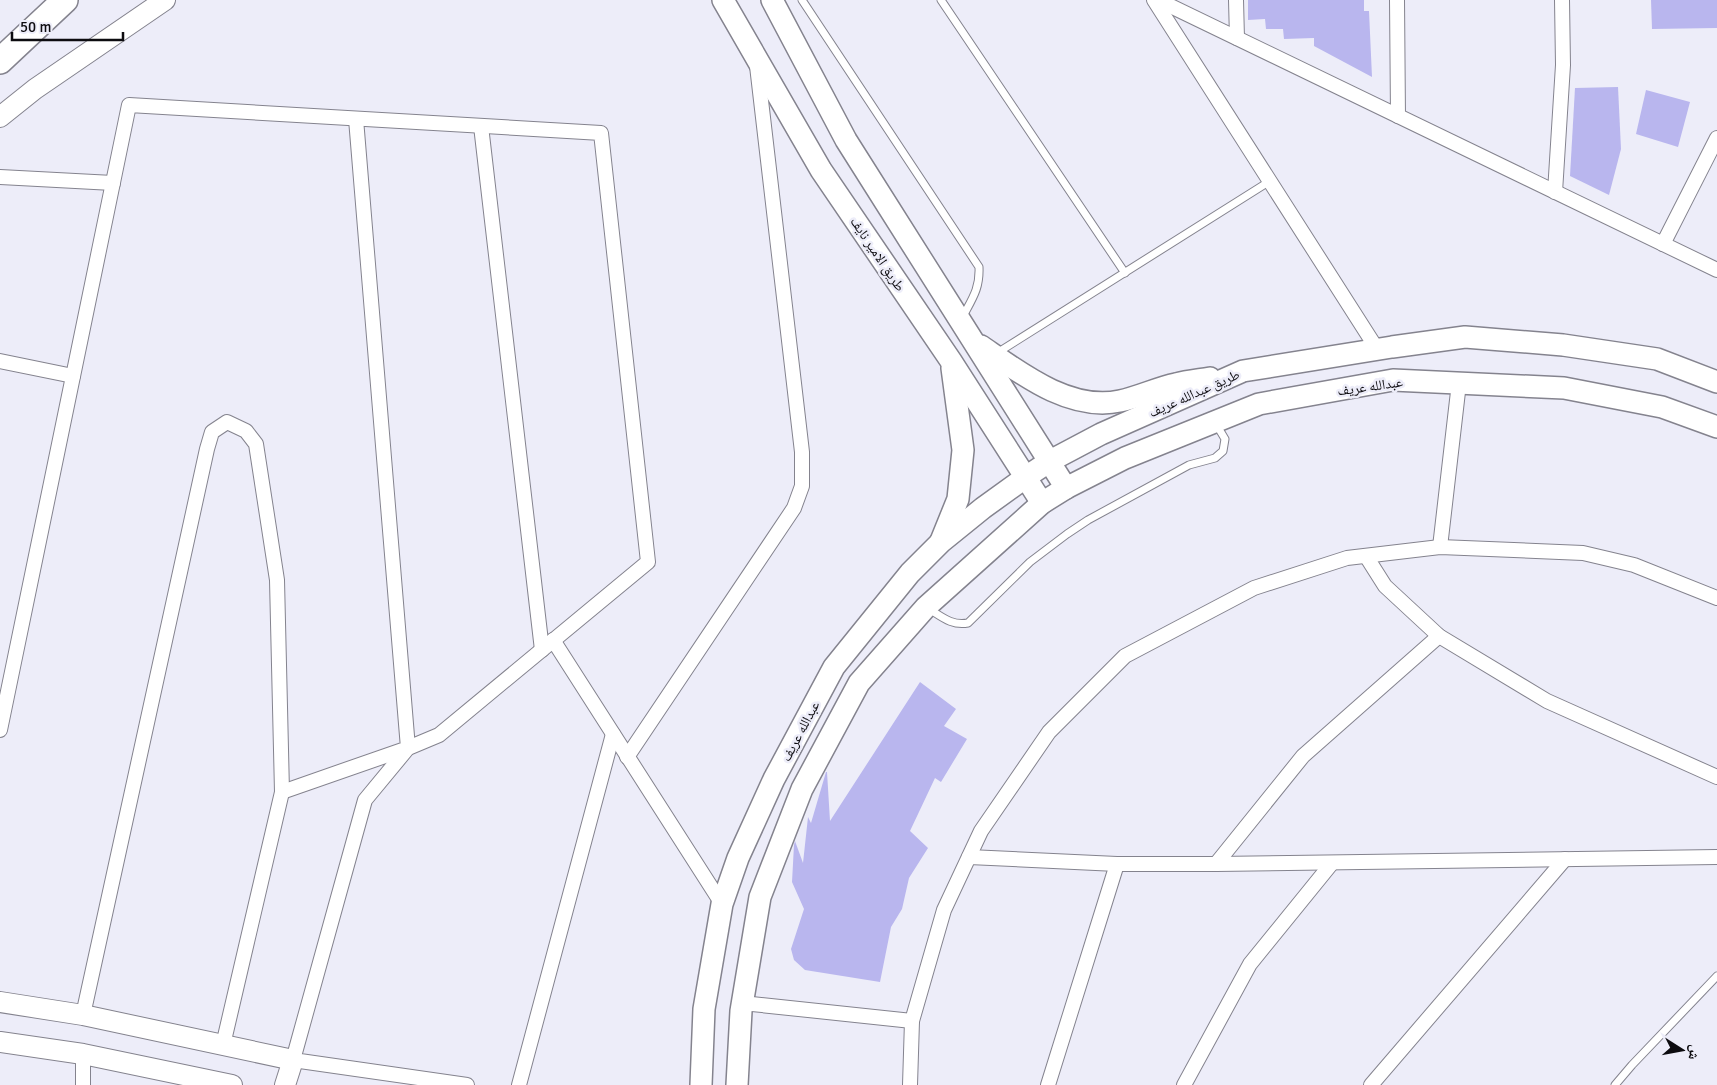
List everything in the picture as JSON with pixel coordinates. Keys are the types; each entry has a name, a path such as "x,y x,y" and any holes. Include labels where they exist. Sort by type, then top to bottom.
{"highway":[{"path":"0,61 65,0"}],"main road":[{"name":"طريق الامير نايف","path":"723,0 821,170 951,361 1042,503"},
{"path":"737,1085 742,1003 760,897 802,789 859,683 926,607 1042,503 1066,488 846,140 775,2"},
{"path":"1377,349 1465,336 1563,345 1658,359 1717,382"},
{"path":"972,340 1015,370 1051,391 1094,403 1120,401 1175,384 1243,372"},
{"name":"طريق عبدالله عريف","path":"1050,461 1101,434 1243,372 1377,349"},
{"path":"941,542 958,499 963,450 960,416 951,361"},
{"name":"عبدالله عريف","path":"1066,488 1125,458 1259,404 1393,380 1564,388 1662,406 1717,427"},
{"name":"عبدالله عريف","path":"701,1085 704,1009 722,904 738,858 774,779 834,667 910,573 941,542 983,508 1050,461"}],"street":[{"path":"0,117 35,89 165,0"},
{"path":"1156,0 1717,270"},
{"path":"1156,0 1377,349"},
{"path":"1236,0 1237,38"},
{"path":"1397,0 1398,116"},
{"path":"1555,192 1563,65 1562,0"},
{"path":"627,757 794,508 802,486 802,452 757,60"},
{"path":"0,730 128,105 601,133 648,562 439,735 408,748 282,792"},
{"path":"285,1085 365,800 408,748 356,119"},
{"path":"481,126 542,650"},
{"path":"1663,244 1717,138"},
{"path":"0,177 112,182"},
{"path":"0,362 73,376"},
{"path":"1440,547 1459,383"},
{"path":"83,1015 207,449 212,432 228,422 246,431 256,444 277,580 282,792 223,1045"},
{"path":"910,1085 912,1021 944,910 981,831 1049,732 1125,656 1254,588 1347,558 1440,547 1583,553 1634,565 1717,598"},
{"path":"1366,556 1385,586 1439,636 1547,701 1717,777"},
{"path":"1216,864 1303,756 1439,636"},
{"path":"553,640 722,904"},
{"path":"519,1085 613,734"},
{"path":"969,857 1117,864 1332,863 1717,857"},
{"path":"1371,1085 1565,859"},
{"path":"1184,1085 1250,964 1332,863"},
{"path":"1048,1085 1117,864"},
{"path":"0,1002 83,1015 293,1060 467,1085"},
{"path":"742,1003 912,1021"},
{"path":"0,1042 83,1054 232,1085"},
{"path":"83,1054 83,1085"}],"lane":[{"path":"802,0 979,267 977,291 960,320"},
{"path":"941,0 1125,272"},
{"path":"994,355 1270,181"},
{"path":"926,607 951,623 968,623 1030,562 1088,520 1189,465 1216,458 1223,450 1225,439 1215,422"},
{"path":"1616,1085 1632,1065 1717,976"}],"building":[{"path":"1248,0 1364,0 1364,11 1369,11 1372,77 1314,46 1314,38 1284,39 1283,29 1266,29 1265,19 1248,20"},
{"path":"1651,0 1717,0 1717,28 1652,29"},
{"path":"1618,87 1621,149 1609,195 1570,176 1575,88"},
{"path":"1646,90 1690,102 1678,147 1636,134"},
{"path":"920,682 956,709 944,726 967,739 941,782 935,778 910,831 928,848 909,878 902,909 891,927 880,982 805,970 794,960 791,949 804,909 792,882 795,841 803,863 808,817 811,823 826,772 830,821"}]}
